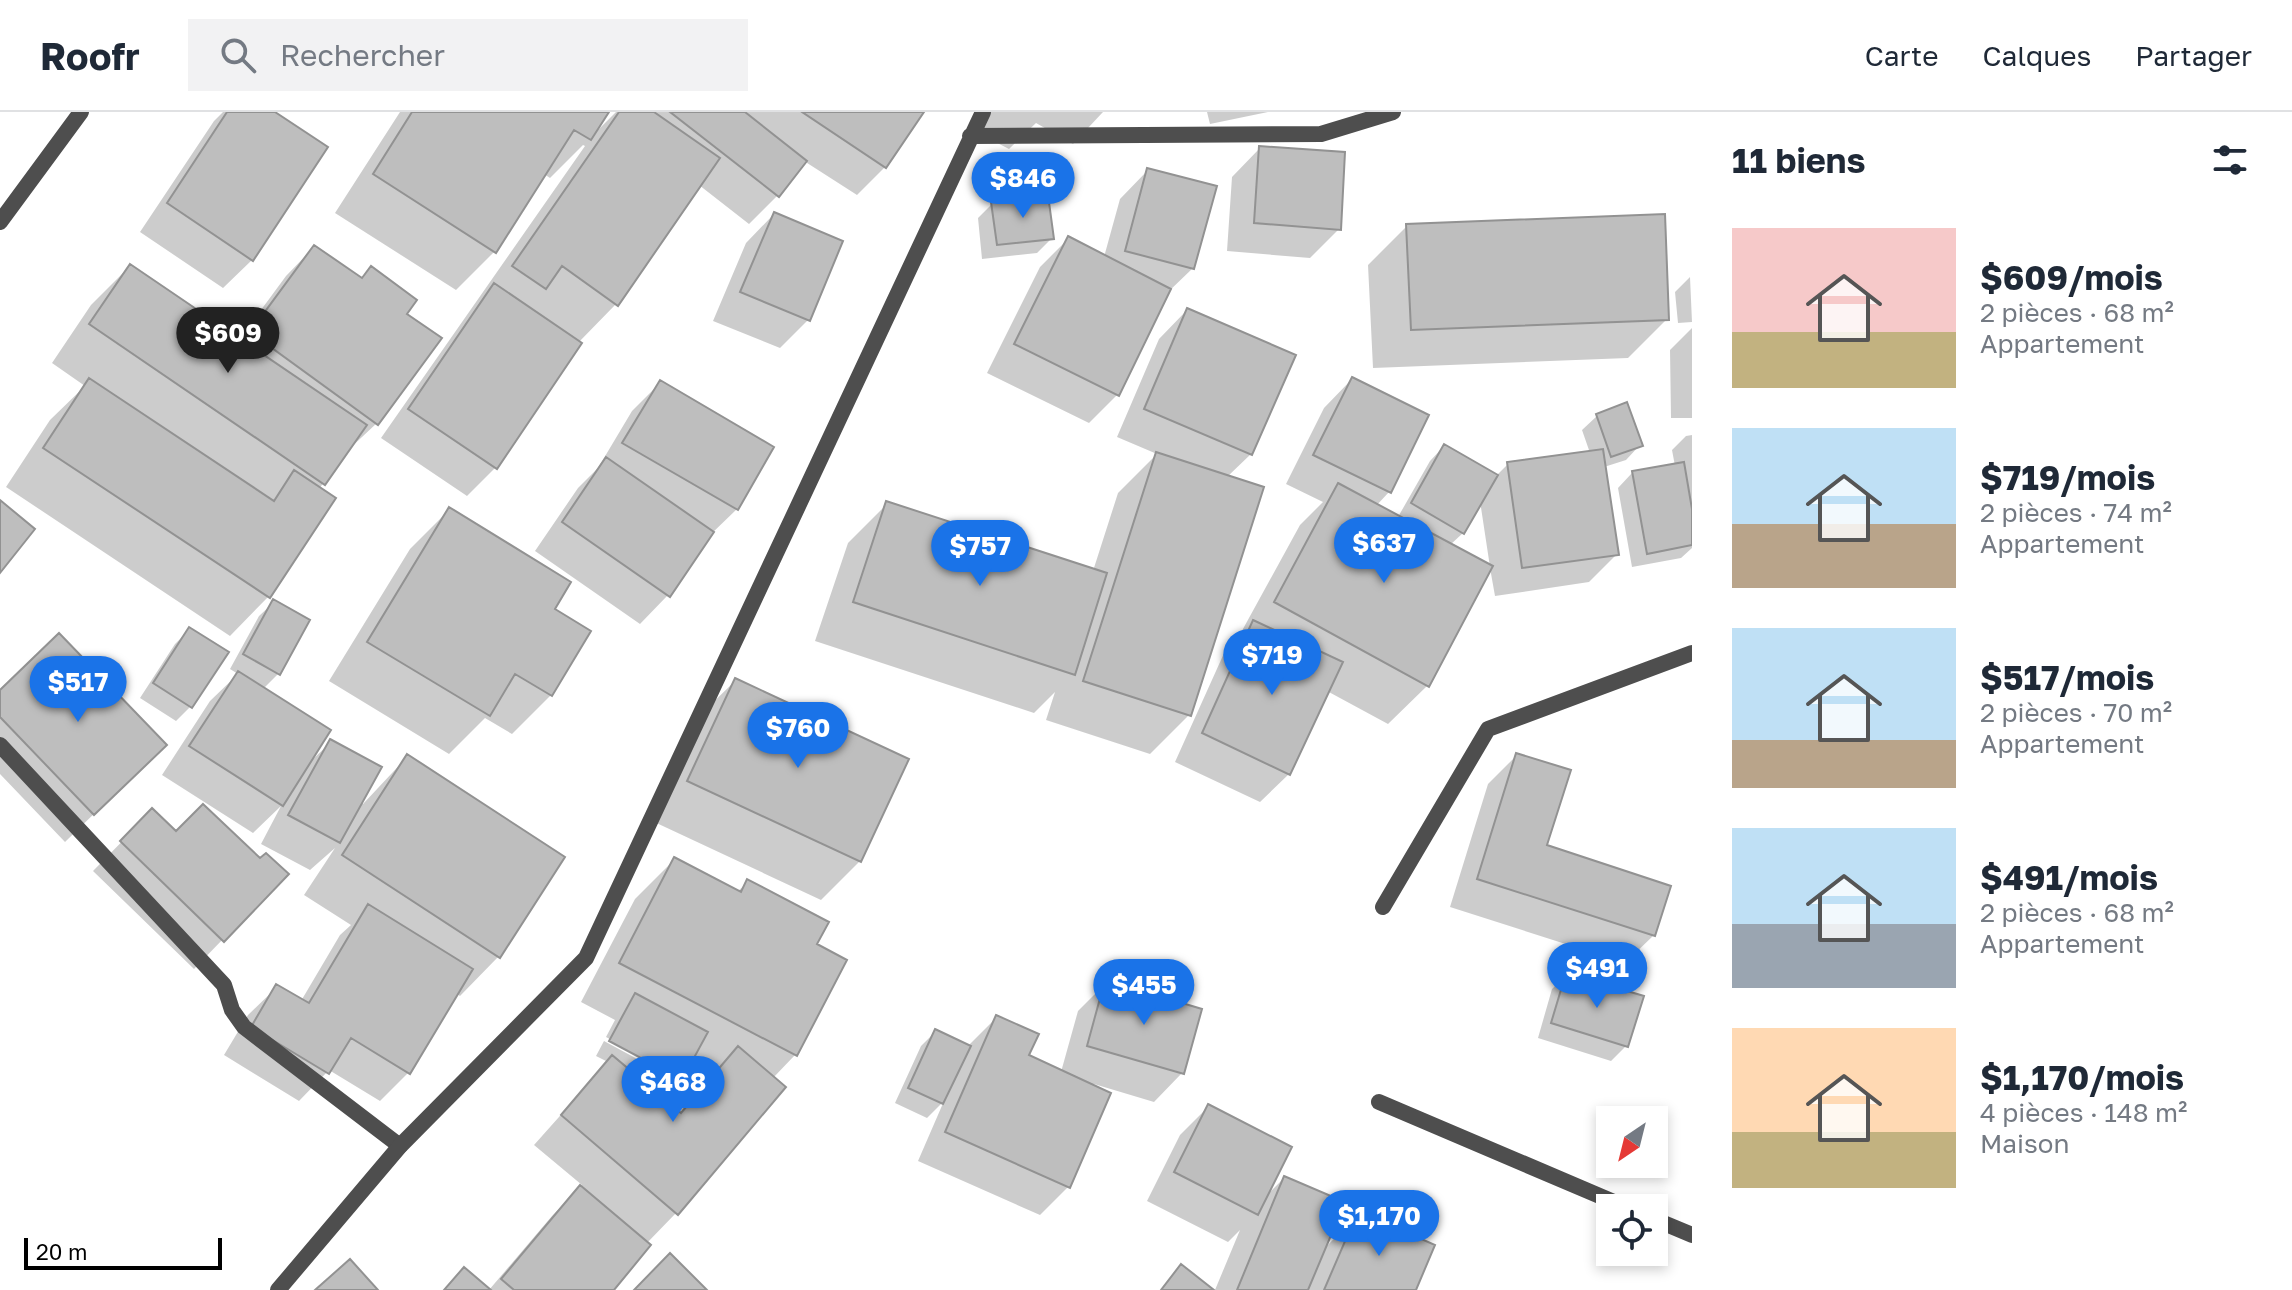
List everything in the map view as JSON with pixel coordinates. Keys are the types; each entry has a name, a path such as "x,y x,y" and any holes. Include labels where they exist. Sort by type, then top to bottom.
{"street":[{"path":"0,222 81,112"},
{"path":"278,1290 400,1146 586,958 983,112"},
{"path":"970,136 1321,134 1393,112"},
{"path":"1383,907 1488,729 1692,653"},
{"path":"0,745 224,985 232,1010 244,1027 400,1146"},
{"path":"1379,1102 1596,1194"},
{"path":"1668,1225 1692,1235"}],"building":[{"path":"227,112 275,112 328,147 253,261 167,203"},
{"path":"412,112 609,112 591,140 574,130 496,253 373,174"},
{"path":"619,112 654,112 720,158 618,306 562,266 546,289 512,266"},
{"path":"670,112 745,112 807,161 779,197"},
{"path":"802,112 924,112 886,168"},
{"path":"1259,146 1345,152 1341,230 1254,223"},
{"path":"1147,168 1217,186 1194,269 1125,251"},
{"path":"1048,195 1054,239 997,245 991,202"},
{"path":"774,212 843,241 810,321 740,292"},
{"path":"1665,214 1669,320 1411,330 1406,224"},
{"path":"1068,236 1171,289 1119,396 1014,344"},
{"path":"314,245 362,278 371,266 417,300 407,314 442,338 378,425 250,332"},
{"path":"130,264 367,425 325,485 89,324"},
{"path":"494,283 582,343 497,469 408,409"},
{"path":"1187,308 1296,355 1252,455 1144,409"},
{"path":"1352,377 1429,415 1391,493 1313,455"},
{"path":"89,378 274,501 294,470 336,498 270,598 43,448"},
{"path":"660,380 774,447 738,510 622,443"},
{"path":"1627,402 1643,446 1611,457 1596,414"},
{"path":"1444,444 1498,475 1464,534 1411,503"},
{"path":"1603,449 1619,555 1522,568 1507,462"},
{"path":"1156,452 1264,487 1191,716 1083,681"},
{"path":"606,457 714,532 670,597 562,522"},
{"path":"1684,462 1692,509 1692,545 1647,554 1632,471"},
{"path":"1338,483 1493,566 1429,687 1274,602"},
{"path":"0,500 35,529 0,573"},
{"path":"886,501 1107,573 1075,675 853,602"},
{"path":"449,507 571,582 555,609 591,631 552,696 515,674 490,716 367,642"},
{"path":"273,599 310,620 280,675 243,654"},
{"path":"1253,620 1343,662 1290,775 1202,733"},
{"path":"189,627 229,652 192,708 153,683"},
{"path":"59,633 167,745 94,815 0,717 0,690"},
{"path":"238,671 331,730 283,806 189,746"},
{"path":"735,678 909,759 861,862 687,781"},
{"path":"330,739 382,767 340,843 288,815"},
{"path":"1516,753 1571,770 1547,845 1671,886 1655,936 1477,879"},
{"path":"407,754 565,857 500,958 342,855"},
{"path":"203,804 260,858 266,853 289,874 224,942 120,841 152,808 176,831"},
{"path":"674,857 741,892 747,879 829,922 817,944 847,960 797,1056 619,963"},
{"path":"368,904 473,969 410,1074 351,1038 329,1074 251,1027 276,984 309,1003"},
{"path":"1566,973 1644,996 1628,1047 1551,1023"},
{"path":"1105,980 1202,1009 1184,1074 1087,1046"},
{"path":"635,993 708,1032 682,1080 609,1041"},
{"path":"996,1015 1039,1034 1029,1055 1111,1093 1070,1188 945,1132"},
{"path":"935,1029 971,1046 943,1104 908,1088"},
{"path":"738,1046 786,1087 678,1215 561,1115 612,1055 681,1113"},
{"path":"1208,1104 1292,1147 1258,1215 1174,1172"},
{"path":"1284,1176 1345,1202 1308,1290 1237,1290"},
{"path":"580,1185 651,1245 614,1290 514,1290 501,1279"},
{"path":"1358,1211 1435,1245 1416,1290 1324,1290"},
{"path":"670,1253 707,1290 634,1290"},
{"path":"350,1259 378,1290 315,1290"},
{"path":"1181,1264 1214,1290 1161,1290"},
{"path":"464,1267 491,1290 444,1290"}]}
